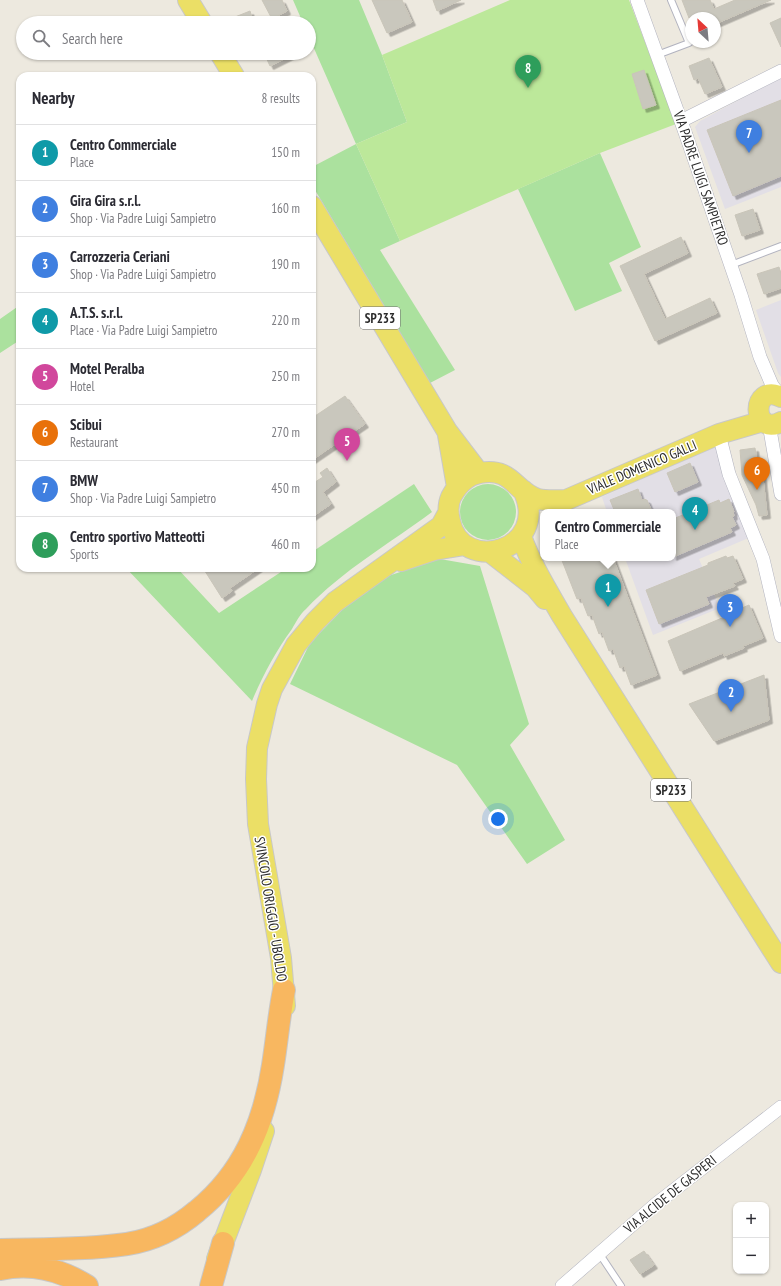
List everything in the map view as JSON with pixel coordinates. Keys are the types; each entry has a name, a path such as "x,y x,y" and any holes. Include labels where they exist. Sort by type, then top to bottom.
{"highway":[{"path":"0,1250 93,1247 128,1244 151,1238 170,1230 209,1202 240,1165 252,1139 268,1088 284,990"},
{"path":"211,1286 223,1243"},
{"path":"0,1269 19,1266 52,1270 68,1275 87,1286"}],"main road":[{"path":"188,0 198,16"},
{"path":"224,60 232,72"},
{"name":"SP233","path":"316,213 448,431 479,473"},
{"name":"VIALE DOMENICO GALLI","path":"552,509 566,500 766,415 766,396 770,395 780,397"},
{"name":"SP233","path":"448,431 457,487"},
{"path":"448,513 450,500 457,487 467,478 479,473 500,473 513,480 523,490"},
{"name":"SP233","path":"523,490 527,498 529,512 523,531 526,550 538,574 562,616 781,963"},
{"name":"VIALE DOMENICO GALLI","path":"523,490 538,498 566,500"},
{"name":"SP233","path":"448,513 451,527 456,536 466,545 478,551 490,552 535,587 562,616"},
{"name":"SVINCOLO ORIGGIO - UBOLDO","path":"206,1286 252,1170 274,1098 284,1038 284,990 281,958 258,824 256,779 257,748 272,689 296,644 335,602 440,526 448,513"},
{"path":"490,552 504,549 516,542 523,531 540,517"},
{"name":"SVINCOLO ORIGGIO - UBOLDO","path":"383,568 434,550 466,545"}],"street":[{"name":"VIA PADRE LUIGI SAMPIETRO","path":"637,0 731,265 760,357 772,385 780,397"},
{"path":"681,121 781,70"},
{"name":"VIA PADRE LUIGI SAMPIETRO","path":"760,357 761,387 781,484"},
{"path":"719,434 729,474 763,559 781,636"},
{"name":"VIA ALCIDE DE GASPERI","path":"562,1286 656,1204 781,1107"}],"lane":[{"path":"657,55 689,43 671,0"},
{"path":"731,265 781,246"},
{"path":"599,1253 621,1286"}],"shaded area":[{"path":"781,77 781,187 725,209 695,127 700,121"},
{"path":"781,300 781,377 778,373 756,310"},
{"path":"714,447 721,453 751,537 699,559 720,608 653,635 626,561 676,561 676,509 606,509 602,497"}],"green space":[{"path":"293,0 359,0 382,55 407,122 356,144 316,53 316,16 300,16"},
{"path":"510,0 629,0 676,124 600,153 400,241 356,144 407,122 382,55"},
{"path":"356,144 400,241 380,250 455,370 430,383 316,192 316,165"},
{"path":"600,153 641,247 609,263 622,291 575,311 518,189"},
{"path":"16,308 16,343 0,353 0,319"},
{"path":"414,484 432,512 335,582 304,611 275,655 252,701 130,572 181,572 219,613 281,572 316,572 316,549"},
{"path":"482,484 494,484 504,488 512,496 516,506 516,518 512,528 504,536 494,540 482,540 472,536 464,528 460,518 460,506 464,496 472,488"},
{"path":"440,559 480,566 529,724 510,745 565,840 527,864 457,765 290,684 310,643 349,603 388,576"}],"building":[{"path":"262,0 282,0 287,11 278,16 270,16"},
{"path":"372,0 402,0 412,22 387,33"},
{"path":"433,0 461,0 437,11"},
{"path":"682,0 710,0 714,9 735,0 771,0 721,21 721,12 687,12"},
{"path":"250,11 252,16 238,16"},
{"path":"781,18 781,47 770,23"},
{"path":"709,58 722,87 705,94 698,78 694,80 689,66"},
{"path":"267,60 282,60 270,66"},
{"path":"644,70 656,105 643,109 632,74"},
{"path":"781,100 781,176 733,196 707,130"},
{"path":"753,209 760,230 742,236 735,215"},
{"path":"681,237 688,253 644,274 665,319 710,298 717,313 655,341 620,266"},
{"path":"779,267 781,274 781,288 764,294 757,274"},
{"path":"345,396 365,424 316,457 316,415"},
{"path":"755,448 757,461 761,460 767,515 759,516 756,505 742,475 740,450"},
{"path":"690,463 698,482 675,492 667,473"},
{"path":"327,468 336,482 323,492 331,504 316,514 316,481 323,477 320,473"},
{"path":"638,489 642,500 647,500 651,509 614,509 610,500"},
{"path":"729,499 734,512 734,516 732,517 736,525 730,528 732,532 676,556 676,518 719,500 720,503"},
{"path":"726,556 727,558 733,556 743,579 733,583 735,586 706,597 709,604 659,624 646,590 708,565 708,563"},
{"path":"562,561 614,561 657,675 631,685 624,666 620,668 613,649 609,651 602,632 599,634 592,615 588,616 581,598 577,599"},
{"path":"206,572 253,572 230,588 232,591 222,598"},
{"path":"749,605 763,638 724,656 723,653 680,671 668,641"},
{"path":"764,675 769,720 714,741 689,704"},
{"path":"644,1251 654,1265 640,1274 630,1260"}],"place":[{"name":"Centro sportivo Matteotti","path":"528,88"},
{"name":"BMW","path":"749,153"},
{"name":"Motel Peralba","path":"347,461"},
{"name":"Scibui","path":"757,490"},
{"name":"A.T.S. s.r.l.","path":"695,530"},
{"name":"Centro Commerciale","path":"608,607"},
{"name":"Carrozzeria Ceriani","path":"730,627"},
{"name":"Gira Gira s.r.l.","path":"731,712"}]}
